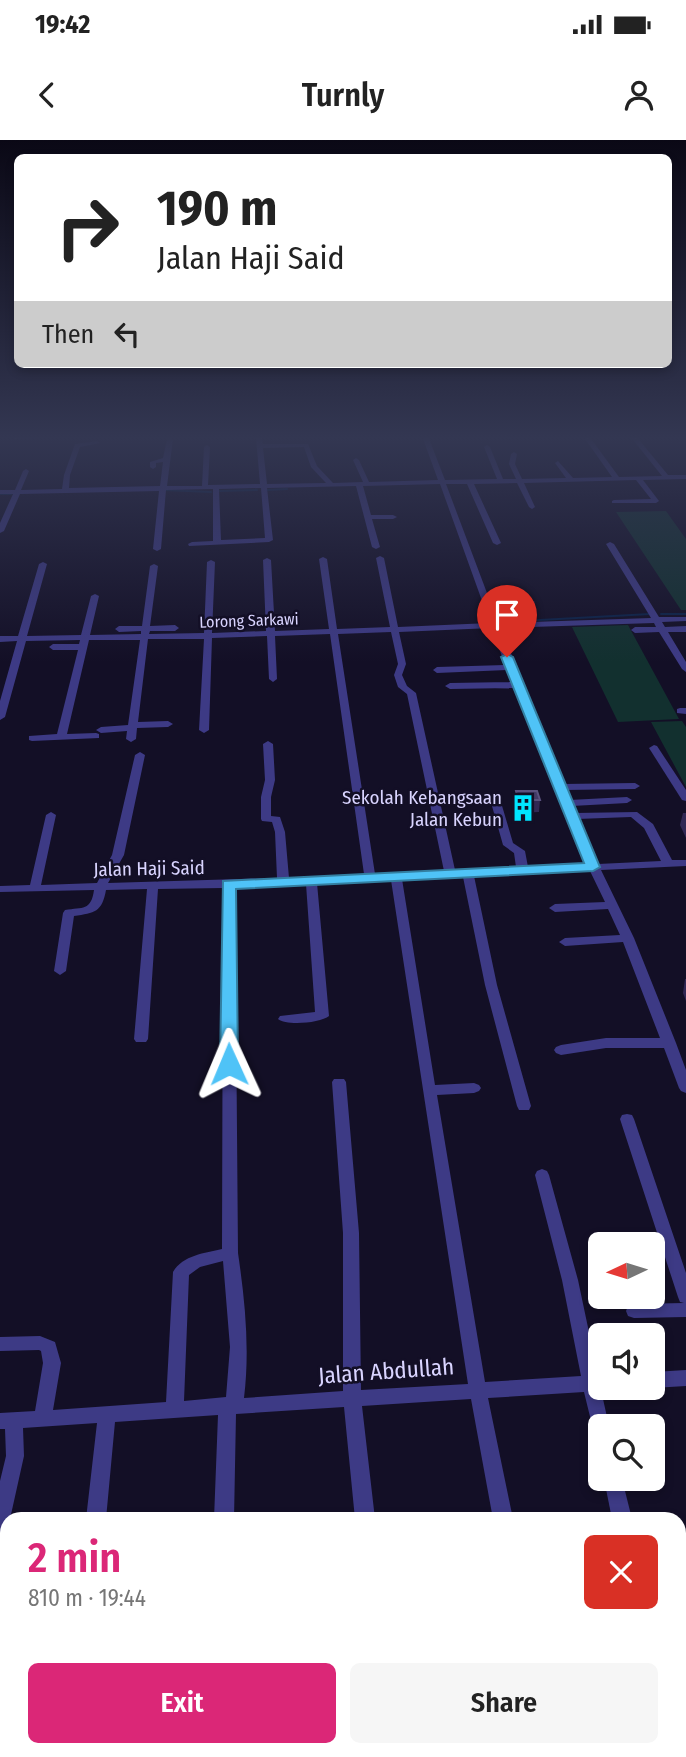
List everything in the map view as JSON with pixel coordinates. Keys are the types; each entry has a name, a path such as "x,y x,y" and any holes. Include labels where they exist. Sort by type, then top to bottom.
{"street":[{"path":"0,531 8,511"},
{"path":"157,549 161,511"},
{"path":"216,511 217,543"},
{"path":"192,544 269,540 267,511"},
{"path":"369,511 376,547"},
{"path":"453,511 570,816 628,938 686,1088"},
{"path":"483,511 497,543"},
{"path":"370,517 393,517"},
{"path":"610,544 686,669"},
{"path":"380,558 402,664 398,675 403,687 411,693 451,876"},
{"path":"323,559 370,879"},
{"path":"267,560 273,679"},
{"path":"204,730 211,562"},
{"path":"0,717 43,564"},
{"path":"132,731 154,566"},
{"path":"61,737 95,596"},
{"path":"490,603 531,602"},
{"name":"Lorong Sarkawi","path":"0,639 82,642 145,637 686,619"},
{"path":"109,646 174,628"},
{"path":"119,629 175,644"},
{"path":"635,630 686,629"},
{"path":"53,647 82,642"},
{"path":"437,670 511,667"},
{"path":"450,686 518,685"},
{"path":"32,738 132,731 167,724"},
{"path":"268,744 270,779 266,818 275,819 280,832 283,881"},
{"path":"654,748 686,798"},
{"path":"60,971 69,914 93,909 98,903 101,886 118,855 140,755"},
{"path":"559,787 635,786"},
{"path":"495,799 506,840 508,845 519,851 523,872"},
{"path":"566,803 627,800"},
{"path":"570,816 634,814 652,831 668,864"},
{"path":"35,888 51,816"},
{"name":"Jalan Haji Said","path":"0,888 370,879 686,863"},
{"path":"468,875 491,985 524,1106"},
{"path":"396,878 477,1389 502,1512"},
{"path":"285,1019 322,1016 311,881"},
{"path":"141,1038 153,884"},
{"path":"224,1512 231,1405 239,1380 239,1308 230,1253 229,884"},
{"path":"555,908 612,905"},
{"path":"565,942 628,938"},
{"path":"561,1050 606,1042 669,1043"},
{"path":"338,1082 351,1233 352,1398 364,1512"},
{"path":"430,1090 474,1088"},
{"path":"627,1119 686,1297"},
{"path":"542,1175 588,1355"},
{"path":"175,1409 181,1272 195,1262 230,1253"},
{"path":"634,1311 686,1310"},
{"path":"0,1344 40,1343 50,1347 52,1363 43,1418"},
{"path":"665,1379 686,1378"},
{"name":"Jalan Abdullah","path":"7,1420 477,1389 588,1384"},
{"path":"97,1512 107,1415"},
{"path":"2,1512 15,1456 7,1420"},
{"path":"616,1491 620,1512"}],"green space":[{"path":"666,511 686,539 686,610 681,610 616,512"},
{"path":"628,625 679,719 618,722 572,627"},
{"path":"682,721 686,727 686,787 651,722"}],"building":[{"path":"516,791 537,791 540,800 518,800"}],"waterway":[{"path":"503,622 650,614"},
{"path":"661,614 686,614"}],"place":[{"name":"Sekolah Kebangsaan Jalan Kebun","path":"523,808"}],"route":[{"path":"229,1064 229,884 451,876 593,867 507,657"}]}
